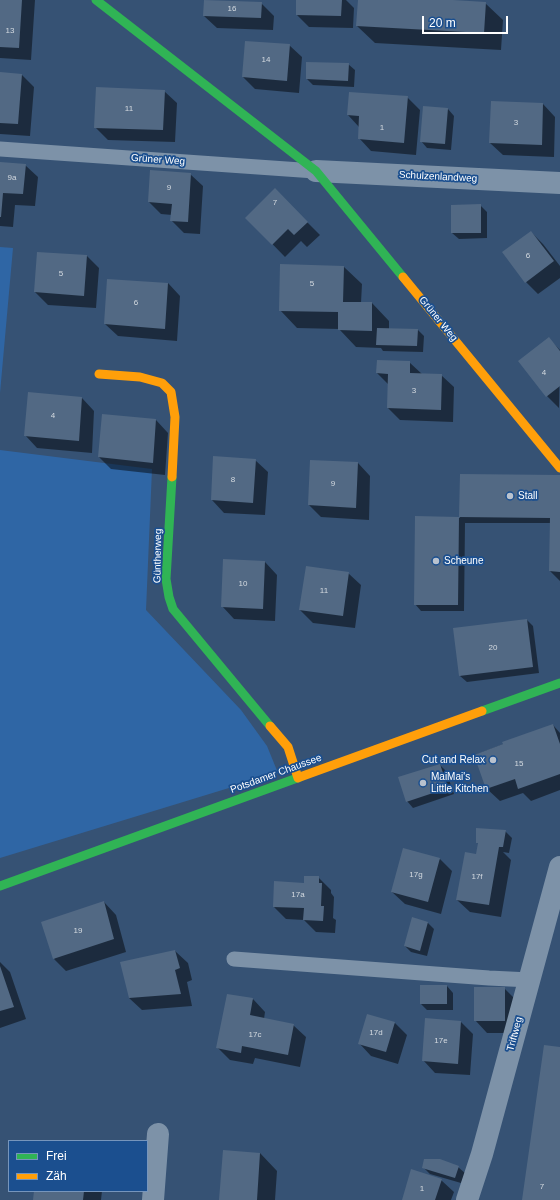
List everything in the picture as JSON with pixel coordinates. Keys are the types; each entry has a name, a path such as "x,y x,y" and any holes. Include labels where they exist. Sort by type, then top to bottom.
{"street":[{"name":"Grüner Weg","path":"96,0 316,171 560,468"},
{"name":"Schulzenlandweg","path":"316,171 560,183"},
{"name":"Güntherweg","path":"99,374 140,377 162,383 171,392 175,417 166,579 173,610 288,746 298,778"},
{"name":"Potsdamer Chaussee","path":"0,886 560,683"},
{"name":"Triftweg","path":"467,1200 482,1154 560,867"},
{"path":"153,1200 158,1134"}],"lane":[{"name":"Grüner Weg","path":"0,149 316,171"},
{"path":"234,959 481,978 530,980"}],"shaded area":[{"path":"0,247 13,248 0,393"},
{"path":"0,450 152,469 146,610 241,710 267,746 278,773 0,858"}],"building":[{"path":"0,0 22,0 19,48 0,47"},
{"path":"204,0 262,2 261,18 203,16"},
{"path":"296,0 342,0 341,16 296,15"},
{"path":"358,0 453,0 486,2 484,33 356,26"},
{"path":"245,41 290,44 287,81 242,77"},
{"path":"306,62 349,63 348,81 306,79"},
{"path":"0,72 22,74 18,124 0,123"},
{"path":"96,87 165,90 163,130 94,128"},
{"path":"349,92 408,96 404,143 358,139 359,116 347,115"},
{"path":"491,101 543,103 542,145 489,143"},
{"path":"423,106 448,108 445,144 420,142"},
{"path":"0,162 26,164 23,194 3,193 1,217 0,217"},
{"path":"150,170 191,173 188,222 170,221 172,204 148,202"},
{"path":"275,188 308,222 294,235 288,229 272,245 245,218"},
{"path":"481,204 481,233 451,233 451,205"},
{"path":"531,231 554,261 525,283 502,252"},
{"path":"37,252 87,255 84,296 34,292"},
{"path":"280,264 344,266 343,302 372,302 372,331 338,330 338,312 279,311"},
{"path":"107,279 168,283 165,329 104,324"},
{"path":"377,328 418,329 417,346 376,345"},
{"path":"549,337 560,351 560,386 546,397 518,361"},
{"path":"377,360 410,361 410,373 442,374 441,410 387,408 388,374 376,373"},
{"path":"28,392 82,397 79,441 24,436"},
{"path":"102,414 156,419 153,463 98,457"},
{"path":"213,456 256,459 253,503 211,500"},
{"path":"310,460 358,462 356,508 308,505"},
{"name":"Stall","path":"460,474 560,475 560,572 549,571 550,518 459,517"},
{"name":"Scheune","path":"415,516 459,517 458,605 414,605"},
{"path":"223,559 265,561 263,609 221,607"},
{"path":"306,566 349,572 343,616 299,610"},
{"path":"527,619 533,667 459,676 453,628"},
{"path":"553,724 560,744 560,774 518,789 515,779 486,789 474,755 503,744 502,742"},
{"name":"MaiMai's Little Kitchen","path":"440,764 448,788 406,802 398,777"},
{"path":"476,828 506,830 503,847 499,847 489,905 456,900 465,852 476,854 478,843 476,843"},
{"path":"403,848 440,858 428,902 391,892"},
{"path":"304,876 319,876 319,883 322,883 321,906 324,906 323,921 303,920 304,908 273,907 274,881 304,883"},
{"path":"104,901 114,939 53,959 41,922"},
{"path":"412,917 428,922 420,951 404,946"},
{"path":"175,950 180,968 175,970 181,994 129,998 120,962"},
{"path":"0,966 14,1007 0,1011"},
{"path":"420,985 447,985 447,1004 420,1004"},
{"path":"474,987 505,987 505,1021 474,1021"},
{"path":"227,994 253,998 250,1015 294,1024 288,1055 242,1046 241,1053 216,1048"},
{"path":"367,1014 395,1022 386,1052 358,1044"},
{"path":"425,1018 461,1021 458,1064 422,1061"},
{"path":"544,1045 560,1047 560,1200 522,1200"},
{"path":"223,1150 260,1153 257,1200 219,1200"},
{"path":"424,1159 440,1159 459,1166 455,1178 422,1168"},
{"path":"411,1169 442,1179 435,1200 402,1200"},
{"path":"34,1192 84,1192 83,1200 33,1200"}],"traffic: fast":[{"path":"96,0 316,171 403,277"},
{"path":"172,477 166,579 173,609 270,726"},
{"path":"482,711 560,683"},
{"path":"0,886 300,777"}],"traffic: slow":[{"path":"403,277 560,468"},
{"path":"99,374 140,377 162,383 171,392 175,417 172,477"},
{"path":"300,777 482,711"},
{"path":"270,726 288,747 298,778"}],"place":[{"name":"Stall","path":"510,496"},
{"name":"Scheune","path":"436,561"},
{"name":"Cut and Relax","path":"493,760"},
{"name":"MaiMai's Little Kitchen","path":"423,783"}]}
